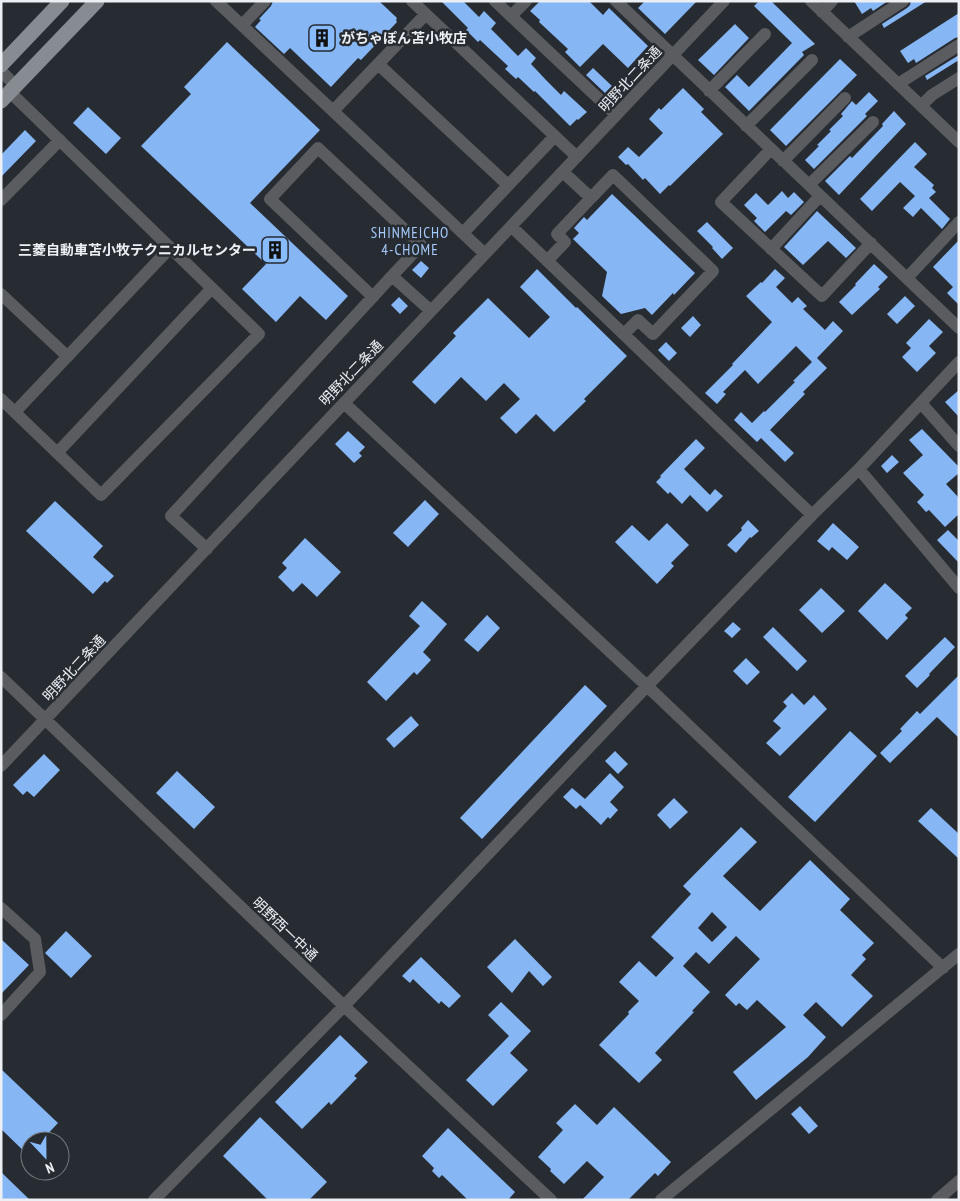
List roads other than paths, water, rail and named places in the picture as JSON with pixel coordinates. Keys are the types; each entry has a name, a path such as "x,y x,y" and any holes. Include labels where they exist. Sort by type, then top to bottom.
{"main road":[{"path":"1,65 62,1"},
{"path":"9,93 97,1"}],"street":[{"path":"216,1 485,254"},
{"path":"242,26 265,1"},
{"path":"412,1 577,157"},
{"path":"495,1 616,115"},
{"path":"511,16 526,1"},
{"path":"616,1 959,328"},
{"name":"明野北二条通","path":"1,766 724,1"},
{"path":"811,1 958,139"},
{"path":"822,12 832,1"},
{"path":"848,37 903,1"},
{"path":"333,111 426,14"},
{"path":"709,91 765,34"},
{"path":"898,84 959,44"},
{"path":"746,126 812,60"},
{"path":"378,64 508,185"},
{"path":"1,71 9,93 60,140 259,334 101,496 1,399"},
{"path":"921,106 932,95 959,78"},
{"path":"783,161 845,98"},
{"path":"809,185 872,122"},
{"path":"463,233 555,136"},
{"path":"1,200 60,140"},
{"path":"206,549 171,516 421,245 318,148 270,199 373,297"},
{"path":"771,149 721,202 822,296 871,244"},
{"path":"563,172 591,198"},
{"path":"547,261 565,242 557,234 613,175 713,270 653,334 638,320 624,334"},
{"path":"771,249 820,196"},
{"path":"907,278 959,222"},
{"path":"512,227 812,515"},
{"path":"15,412 170,248"},
{"path":"392,276 431,312"},
{"path":"57,453 212,288"},
{"path":"1,294 67,356"},
{"path":"154,1200 344,1006 647,686 859,469 959,362"},
{"path":"344,403 647,686 943,968"},
{"path":"921,404 959,446"},
{"path":"859,469 954,572 959,588"},
{"name":"明野西一中通","path":"1,677 344,1006 551,1200"},
{"path":"1,908 35,939 40,972 1,1015"},
{"path":"660,1200 959,954"},
{"path":"937,1200 959,1182"}],"place":[{"name":"がちゃぽん苫小牧店","path":"322,38"},
{"name":"三菱自動車苫小牧テクニカルセンター","path":"275,250"}],"district":[{"name":"SHINMEICHO 4-CHOME","path":"410,240"}]}
